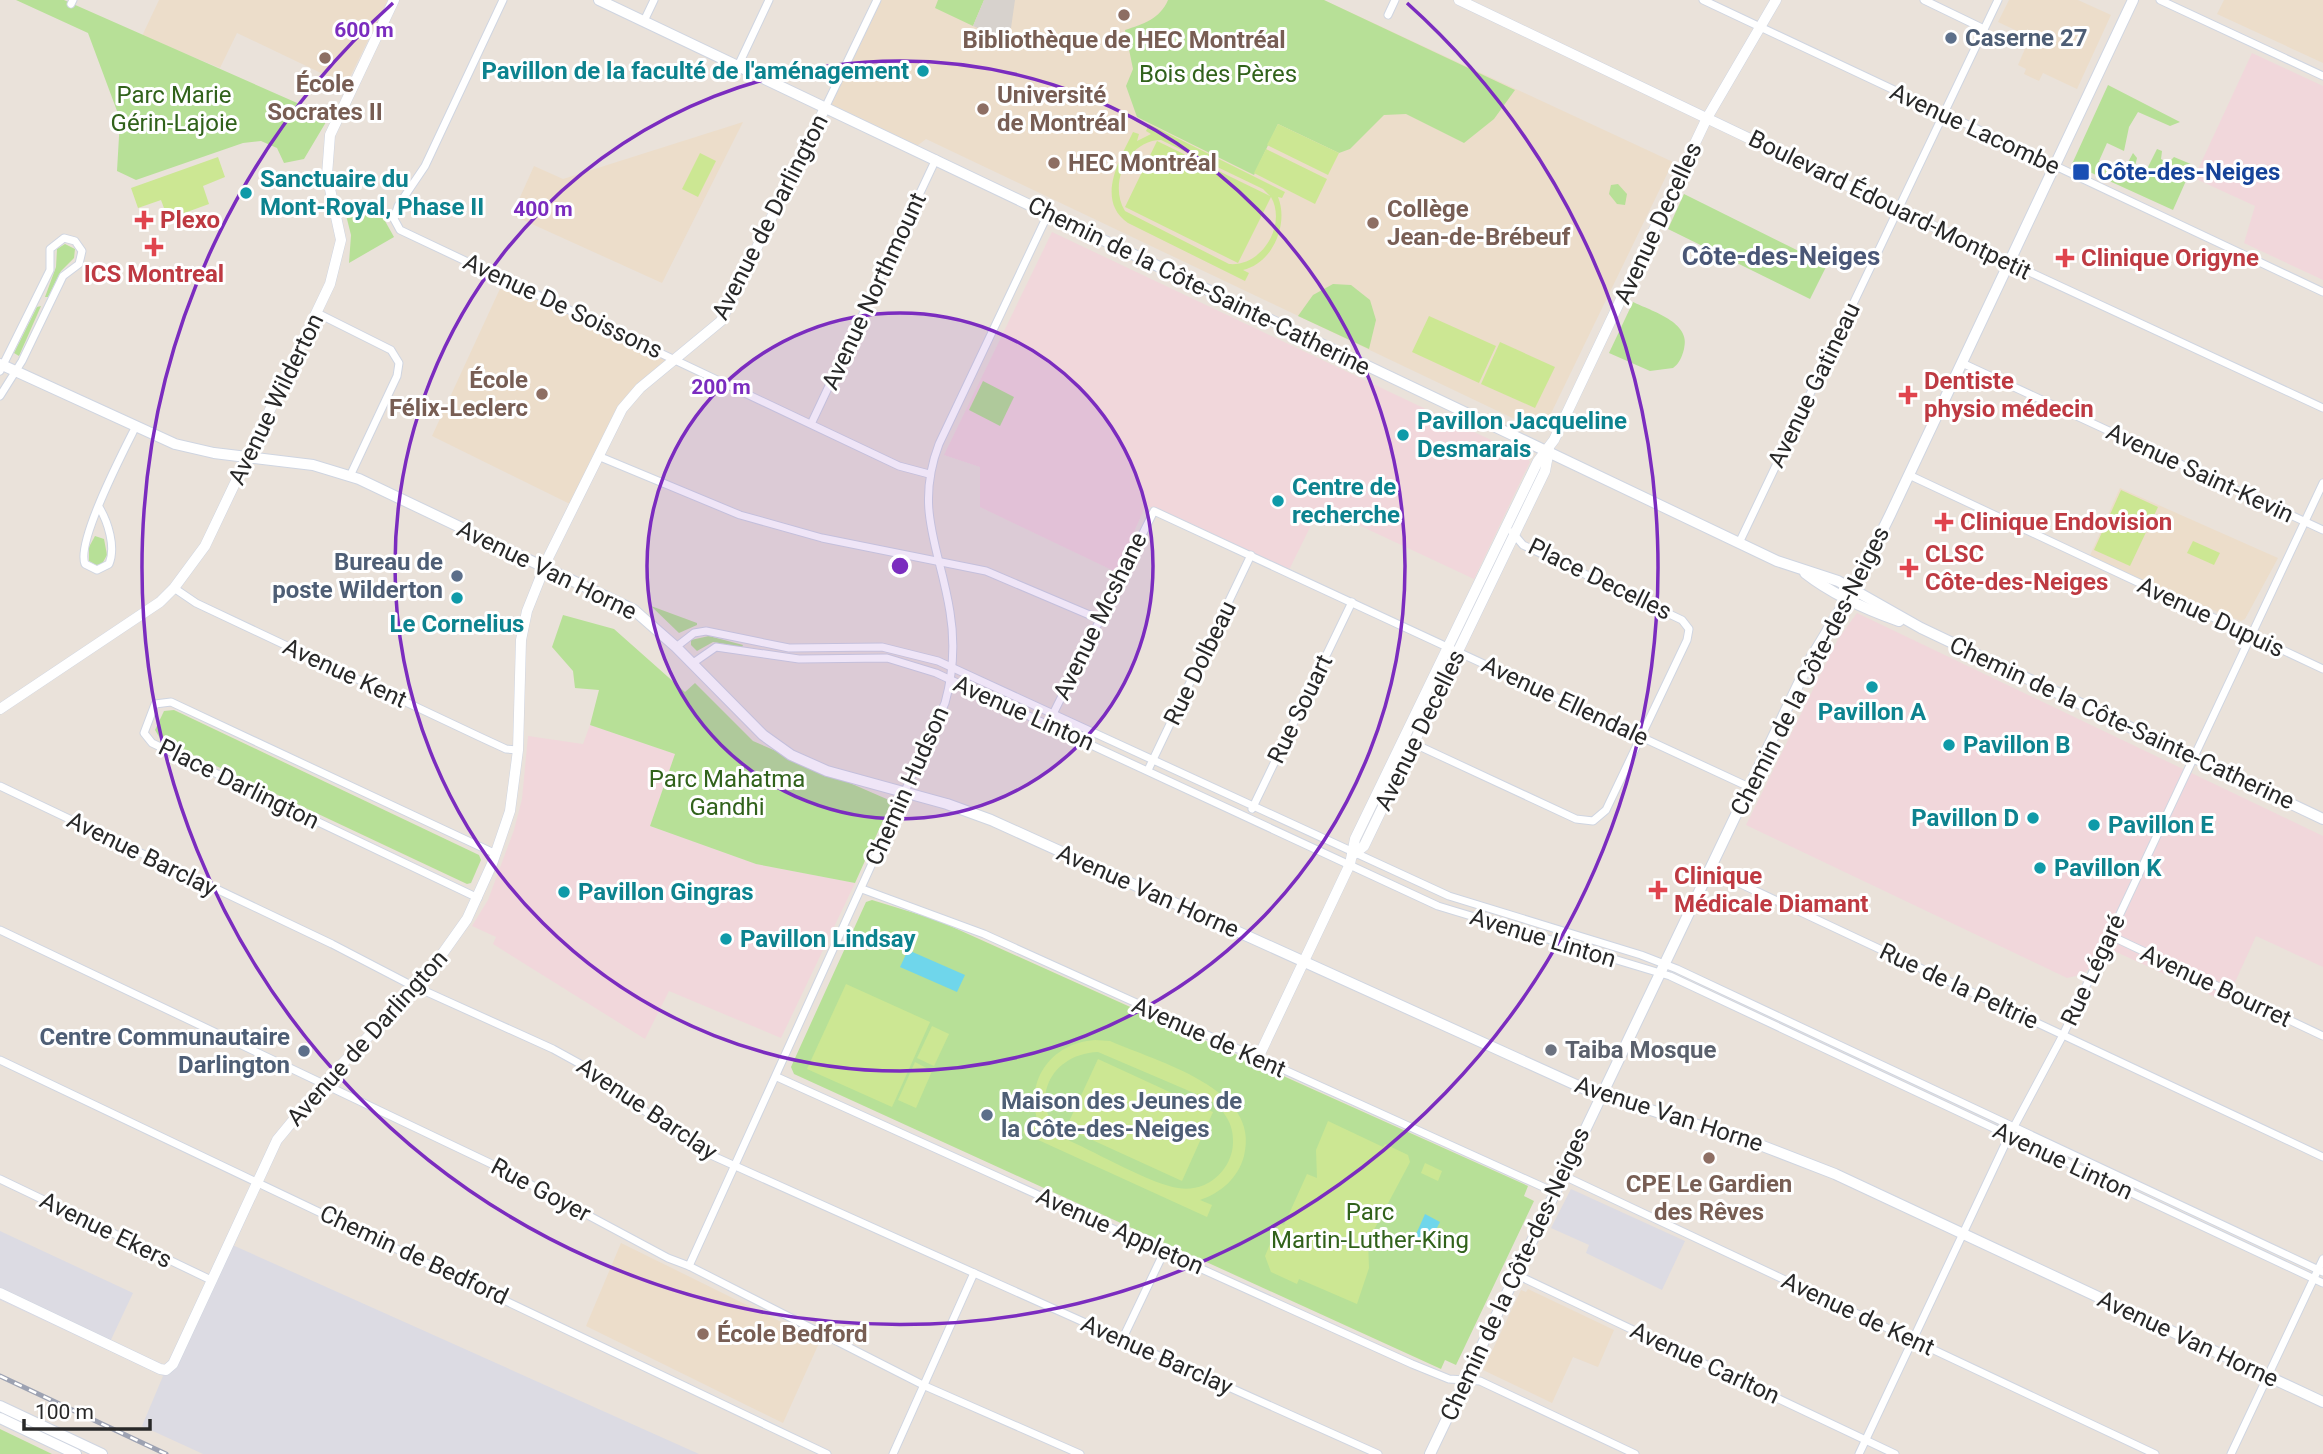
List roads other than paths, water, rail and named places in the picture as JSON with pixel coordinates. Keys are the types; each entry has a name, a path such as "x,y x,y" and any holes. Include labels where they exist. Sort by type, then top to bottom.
{"main road":[{"name":"Chemin de la Côte-Sainte-Catherine","path":"599,0 1359,359 1384,376 1549,450 1800,569 1822,586 1850,594 1871,611 1921,628 2323,818"},
{"name":"Chemin de la Côte-des-Neiges","path":"1430,1454 1815,649 1850,594 1909,475 2133,0"},
{"name":"Avenue Van Horne","path":"1,367 15,370 135,428 193,449 313,464 350,476 634,610 693,663 763,735 791,755 827,771 991,820 1600,1095 1796,1158 2323,1402"},
{"path":"0,1406 102,1454"},
{"path":"0,1418 76,1454"}],"street":[{"name":"Avenue Wilderton","path":"0,709 44,676 150,609 174,588 205,546 334,273 341,240 327,175 330,135 394,0"},
{"name":"Avenue De Soissons","path":"503,0 425,166 398,206 394,219 405,233 812,422 899,466 929,474"},
{"path":"644,21 654,0"},
{"path":"738,66 769,0"},
{"name":"Avenue de Darlington","path":"0,1293 160,1369 169,1368 277,1140 324,1083 417,987 451,944 478,898 510,811 518,750 521,640 527,611 545,568 598,456 631,397 721,321 877,0"},
{"path":"1388,15 1395,0"},
{"name":"Boulevard Édouard-Montpetit","path":"1459,0 2323,408"},
{"name":"Avenue Lacombe","path":"1703,0 2323,292"},
{"name":"Avenue Decelles","path":"1258,1058 1352,859 1364,846 1409,741 1511,531 1545,471 1549,450 1707,118 1776,0"},
{"path":"1924,0 1984,29"},
{"name":"Avenue Gatineau","path":"1739,542 1998,0"},
{"path":"2160,0 2323,76"},
{"name":"Avenue Northmount","path":"812,422 936,159"},
{"name":"Chemin Hudson","path":"689,1266 941,713 950,679 950,612 929,522 929,474 939,444 1048,214"},
{"path":"0,396 63,276 79,264 82,250 73,240 61,239 50,248 50,270 1,367"},
{"path":"317,313 391,349 399,363 397,376 350,476"},
{"name":"Avenue Saint-Kevin","path":"1962,363 2323,530"},
{"path":"99,507 108,530 112,552 109,564 97,570 90,568 82,558 99,507 135,428"},
{"path":"598,456 740,515 822,538 986,570 1099,619"},
{"name":"Avenue Dupuis","path":"1909,475 2323,669"},
{"name":"Rue Légaré","path":"1859,1454 2037,1080 2063,1035 2323,483"},
{"name":"Avenue Ellendale","path":"1154,511 1749,787"},
{"name":"Avenue Mcshane","path":"1048,723 1154,511"},
{"name":"Place Decelles","path":"1409,741 1587,822 1600,819 1606,810 1688,640 1687,624 1523,545 1511,531"},
{"name":"Rue Dolbeau","path":"1148,770 1251,555"},
{"name":"Avenue Kent","path":"174,588 196,603 480,737 506,749 518,750"},
{"name":"Rue Souart","path":"1248,816 1352,602"},
{"name":"Avenue Linton","path":"676,647 686,637 706,631 789,648 882,647 905,651 951,667 1253,806 1438,906 1661,968 2323,1283"},
{"path":"748,653 751,642"},
{"name":"Avenue Linton","path":"693,663 716,647 799,659 887,659 950,679 1248,816 1352,859 1448,896 1661,968 2016,1127 2320,1270"},
{"name":"Place Darlington","path":"478,898 152,743 144,733 145,724 155,704 171,702 496,854"},
{"name":"Avenue Barclay","path":"0,786 575,1060 667,1128 735,1166 1378,1454"},
{"name":"Rue de la Peltrie","path":"1709,869 2323,1157"},
{"name":"Avenue de Kent","path":"862,889 984,934 1554,1192"},
{"name":"Rue Goyer","path":"0,930 498,1167 668,1258 689,1266 925,1386 1080,1454"},
{"name":"Avenue Bourret","path":"2109,935 2323,1036"},
{"name":"Chemin de Bedford","path":"0,1060 827,1454"},
{"name":"Avenue Appleton","path":"777,1077 1165,1250 1412,1364 1449,1378 1480,1381 1635,1454"},
{"name":"Avenue de Kent","path":"1562,1175 2155,1454"},
{"name":"Avenue Ekers","path":"0,1179 211,1280"},
{"path":"1122,1340 1165,1250"},
{"path":"2231,1454 2323,1259"},
{"path":"892,1454 974,1273"},
{"name":"Avenue Carlton","path":"1515,1274 1895,1454"}],"water":[{"path":"908,950 965,975 957,992 900,967"},
{"path":"1425,1214 1440,1222 1426,1249 1413,1241"}],"railway":[{"path":"0,1376 166,1454"}],"place":[{"name":"Bibliothèque de HEC Montréal","path":"1124,15"},
{"name":"Caserne 27","path":"1951,38"},
{"name":"École Socrates II","path":"325,58"},
{"name":"Pavillon de la faculté de l'aménagement","path":"923,71"},
{"name":"Université de Montréal","path":"983,109"},
{"name":"HEC Montréal","path":"1054,163"},
{"name":"Côte-des-Neiges","path":"2081,172"},
{"name":"Sanctuaire du Mont-Royal, Phase II","path":"246,193"},
{"name":"Plexo","path":"144,220"},
{"name":"Collège Jean-de-Brébeuf","path":"1373,223"},
{"name":"ICS Montreal","path":"154,247"},
{"name":"Clinique Origyne","path":"2065,258"},
{"name":"École Félix-Leclerc","path":"542,394"},
{"name":"Dentiste physio médecin","path":"1908,395"},
{"name":"Pavillon Jacqueline Desmarais","path":"1403,435"},
{"name":"Centre de recherche","path":"1278,501"},
{"name":"Clinique Endovision","path":"1944,522"},
{"name":"CLSC Côte-des-Neiges","path":"1909,568"},
{"name":"Bureau de poste Wilderton","path":"457,576"},
{"name":"Le Cornelius","path":"457,598"},
{"name":"Pavillon A","path":"1872,687"},
{"name":"Pavillon B","path":"1949,745"},
{"name":"Pavillon D","path":"2033,818"},
{"name":"Pavillon E","path":"2094,825"},
{"name":"Pavillon K","path":"2040,868"},
{"name":"Clinique Médicale Diamant","path":"1658,890"},
{"name":"Pavillon Gingras","path":"564,892"},
{"name":"Pavillon Lindsay","path":"726,939"},
{"name":"Taiba Mosque","path":"1551,1050"},
{"name":"Centre Communautaire Darlington","path":"304,1051"},
{"name":"Maison des Jeunes de la Côte-des-Neiges","path":"987,1115"},
{"name":"CPE Le Gardien des Rêves","path":"1709,1158"},
{"name":"École Bedford","path":"703,1334"}],"district":[{"name":"Côte-des-Neiges","path":"1781,256"}],"park label":[{"name":"Bois des Pères","path":"1218,74"},
{"name":"Parc Marie Gérin-Lajoie","path":"174,109"},
{"name":"Parc Mahatma Gandhi","path":"727,793"},
{"name":"Parc Martin-Luther-King","path":"1370,1226"}]}
